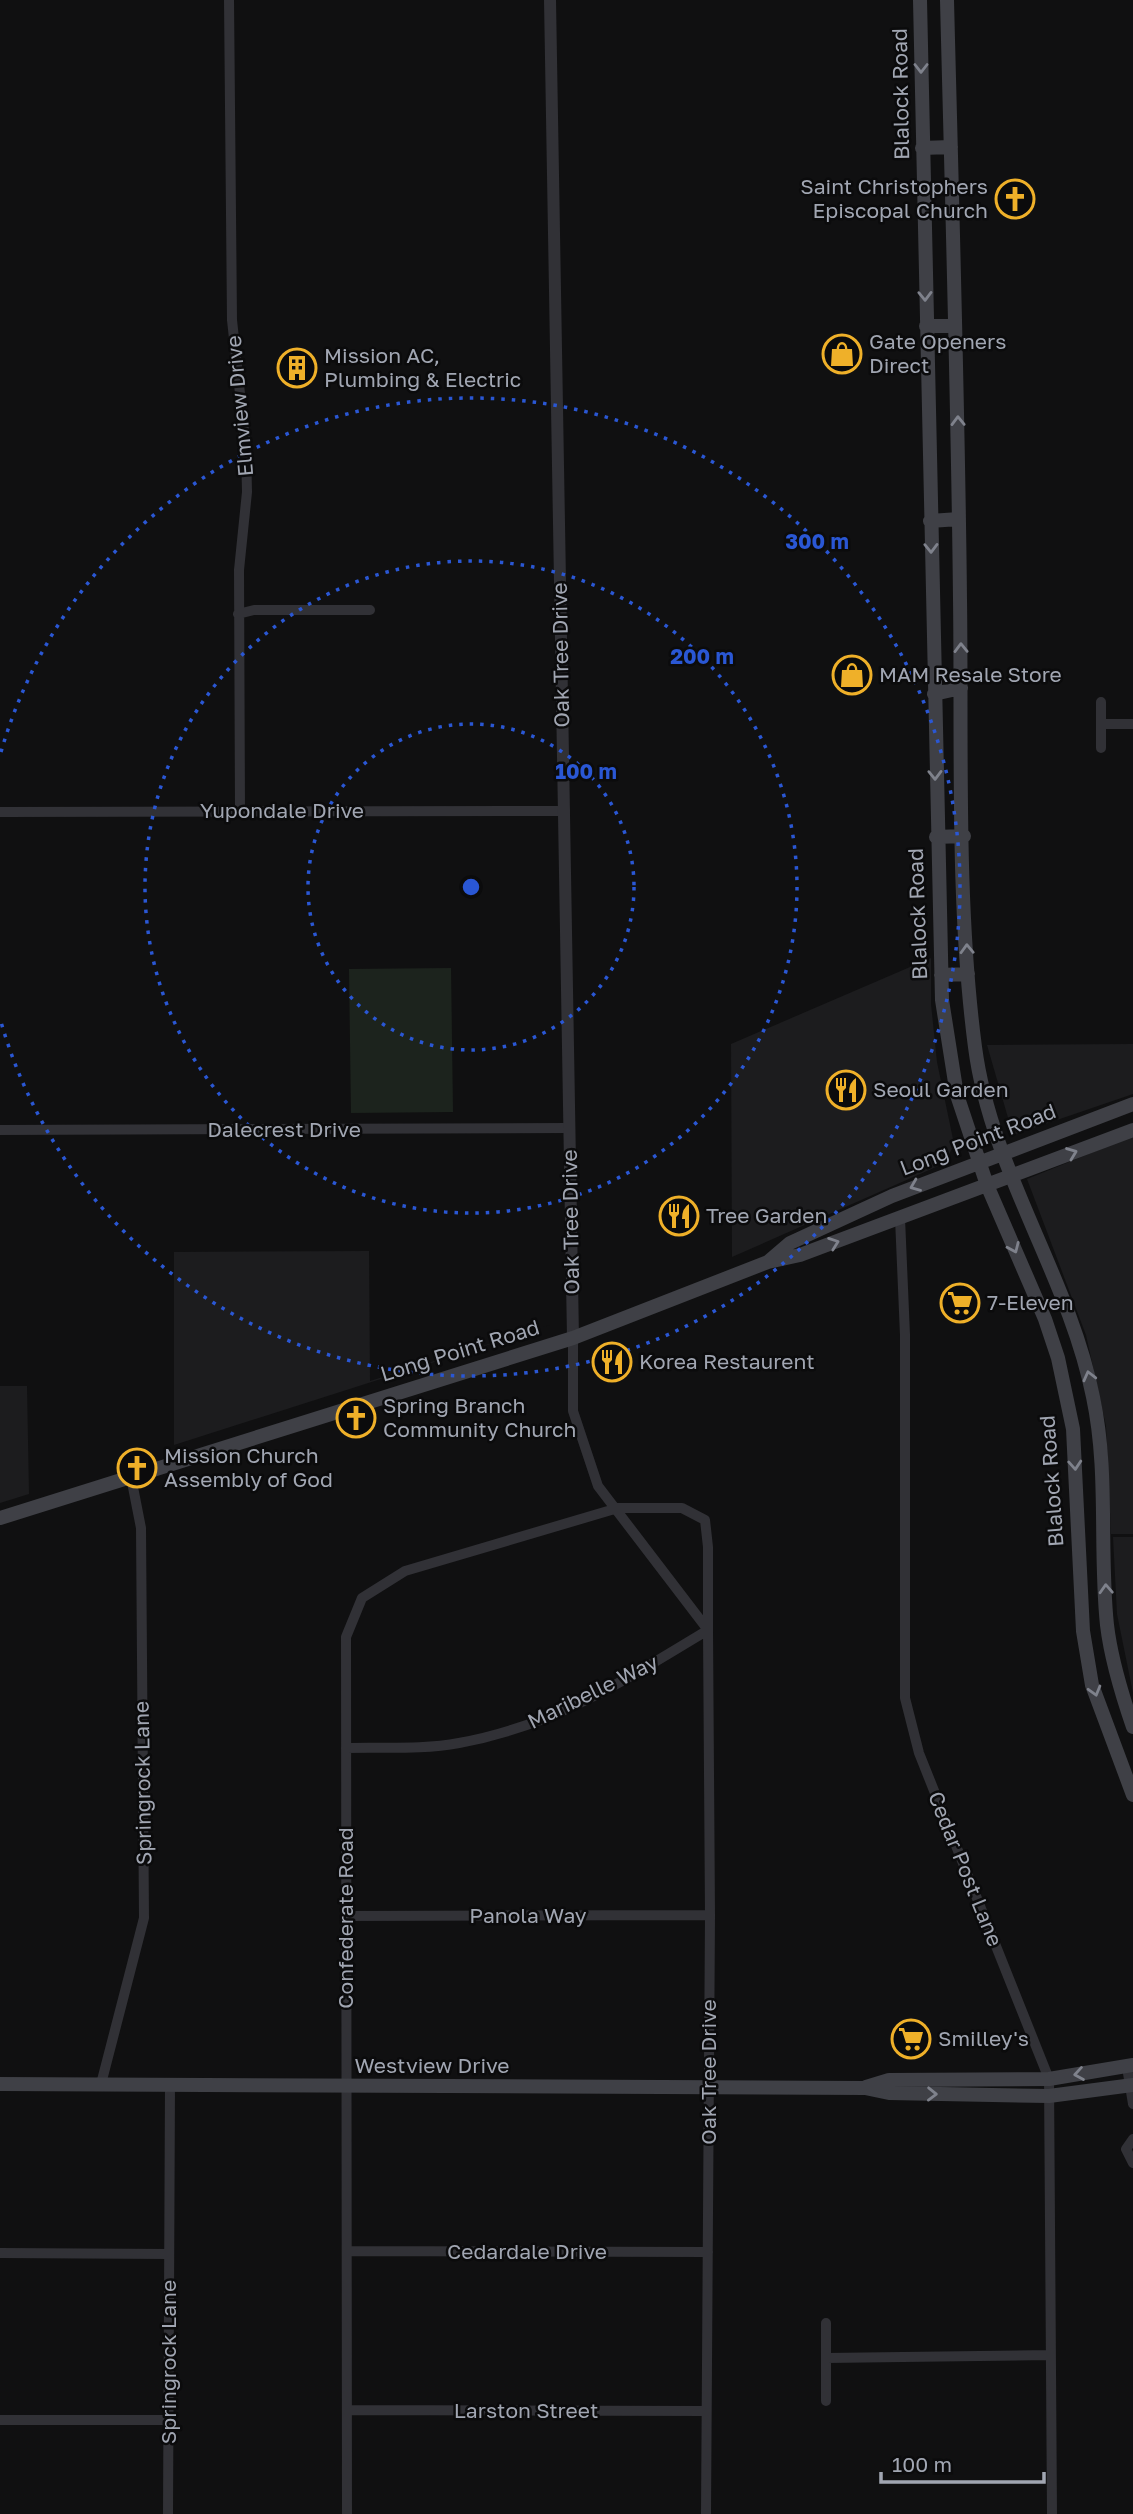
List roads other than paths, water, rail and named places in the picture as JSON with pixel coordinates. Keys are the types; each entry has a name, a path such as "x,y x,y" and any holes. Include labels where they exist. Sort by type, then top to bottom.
{"main road":[{"name":"Blalock Road","path":"920,0 941,975 957,1095 987,1185 1045,1319 1058,1358 1073,1429 1083,1631 1093,1685 1108,1734 1133,1796"},
{"path":"947,0 968,974 975,1048 1002,1152 1082,1348 1099,1430 1108,1627 1132,1726 1108,1734"},
{"path":"922,148 951,147"},
{"path":"926,326 955,326"},
{"path":"930,521 959,519"},
{"path":"934,694 961,688"},
{"path":"936,837 964,836"},
{"path":"941,975 968,974"},
{"name":"Long Point Road","path":"768,1262 790,1243 892,1196 978,1160 1133,1104"},
{"name":"Long Point Road","path":"0,1518 573,1338 768,1262 797,1256 1133,1130"},
{"path":"1058,1358 1082,1348"},
{"path":"1077,1525 1102,1525"},
{"name":"Westview Drive","path":"865,2088 889,2080 1049,2079 1130,2066"},
{"name":"Westview Drive","path":"0,2084 865,2088 889,2093 1049,2096 1132,2085"}],"street":[{"name":"Elmview Drive","path":"229,0 232,320 246,449 247,492 239,570 238,614 240,811"},
{"name":"Oak Tree Drive","path":"550,0 573,1411 598,1486 618,1508 708,1630"},
{"path":"238,614 254,610 370,610"},
{"path":"1101,702 1101,748"},
{"path":"1101,724 1133,724"},
{"name":"Yupondale Drive","path":"0,812 565,811"},
{"name":"Dalecrest Drive","path":"0,1130 569,1128"},
{"name":"Cedar Post Lane","path":"900,1218 905,1335 905,1698 919,1753 1049,2079 1052,2514"},
{"name":"Springrock Lane","path":"101,2084 144,1918 141,1528 131,1477"},
{"name":"Oak Tree Drive","path":"618,1508 682,1508 705,1520 708,1548 710,1915 706,2514"},
{"name":"Confederate Road","path":"347,2514 346,1637 362,1598 405,1571 618,1508"},
{"name":"Maribelle Way","path":"346,1748 457,1744 537,1724 621,1683 708,1630"},
{"name":"Panola Way","path":"346,1916 710,1915"},
{"path":"1130,2066 1133,2104"},
{"name":"Springrock Lane","path":"168,2514 170,2084"},
{"path":"1133,2139 1126,2149 1133,2163"},
{"name":"Cedardale Drive","path":"346,2251 708,2252"},
{"path":"0,2253 169,2254"},
{"path":"825,2323 825,2401"},
{"path":"825,2358 1050,2355"},
{"name":"Larston Street","path":"347,2410 706,2411"},
{"path":"0,2420 168,2420"}],"place":[{"name":"Saint Christophers Episcopal Church","path":"1015,199"},
{"name":"Gate Openers Direct","path":"842,354"},
{"name":"Mission AC, Plumbing & Electric","path":"297,368"},
{"name":"MAM Resale Store","path":"852,675"},
{"name":"Seoul Garden","path":"846,1090"},
{"name":"Tree Garden","path":"679,1216"},
{"name":"7-Eleven","path":"960,1303"},
{"name":"Korea Restaurent","path":"612,1362"},
{"name":"Spring Branch Community Church","path":"356,1418"},
{"name":"Mission Church Assembly of God","path":"137,1468"},
{"name":"Smilley's","path":"911,2039"}]}
